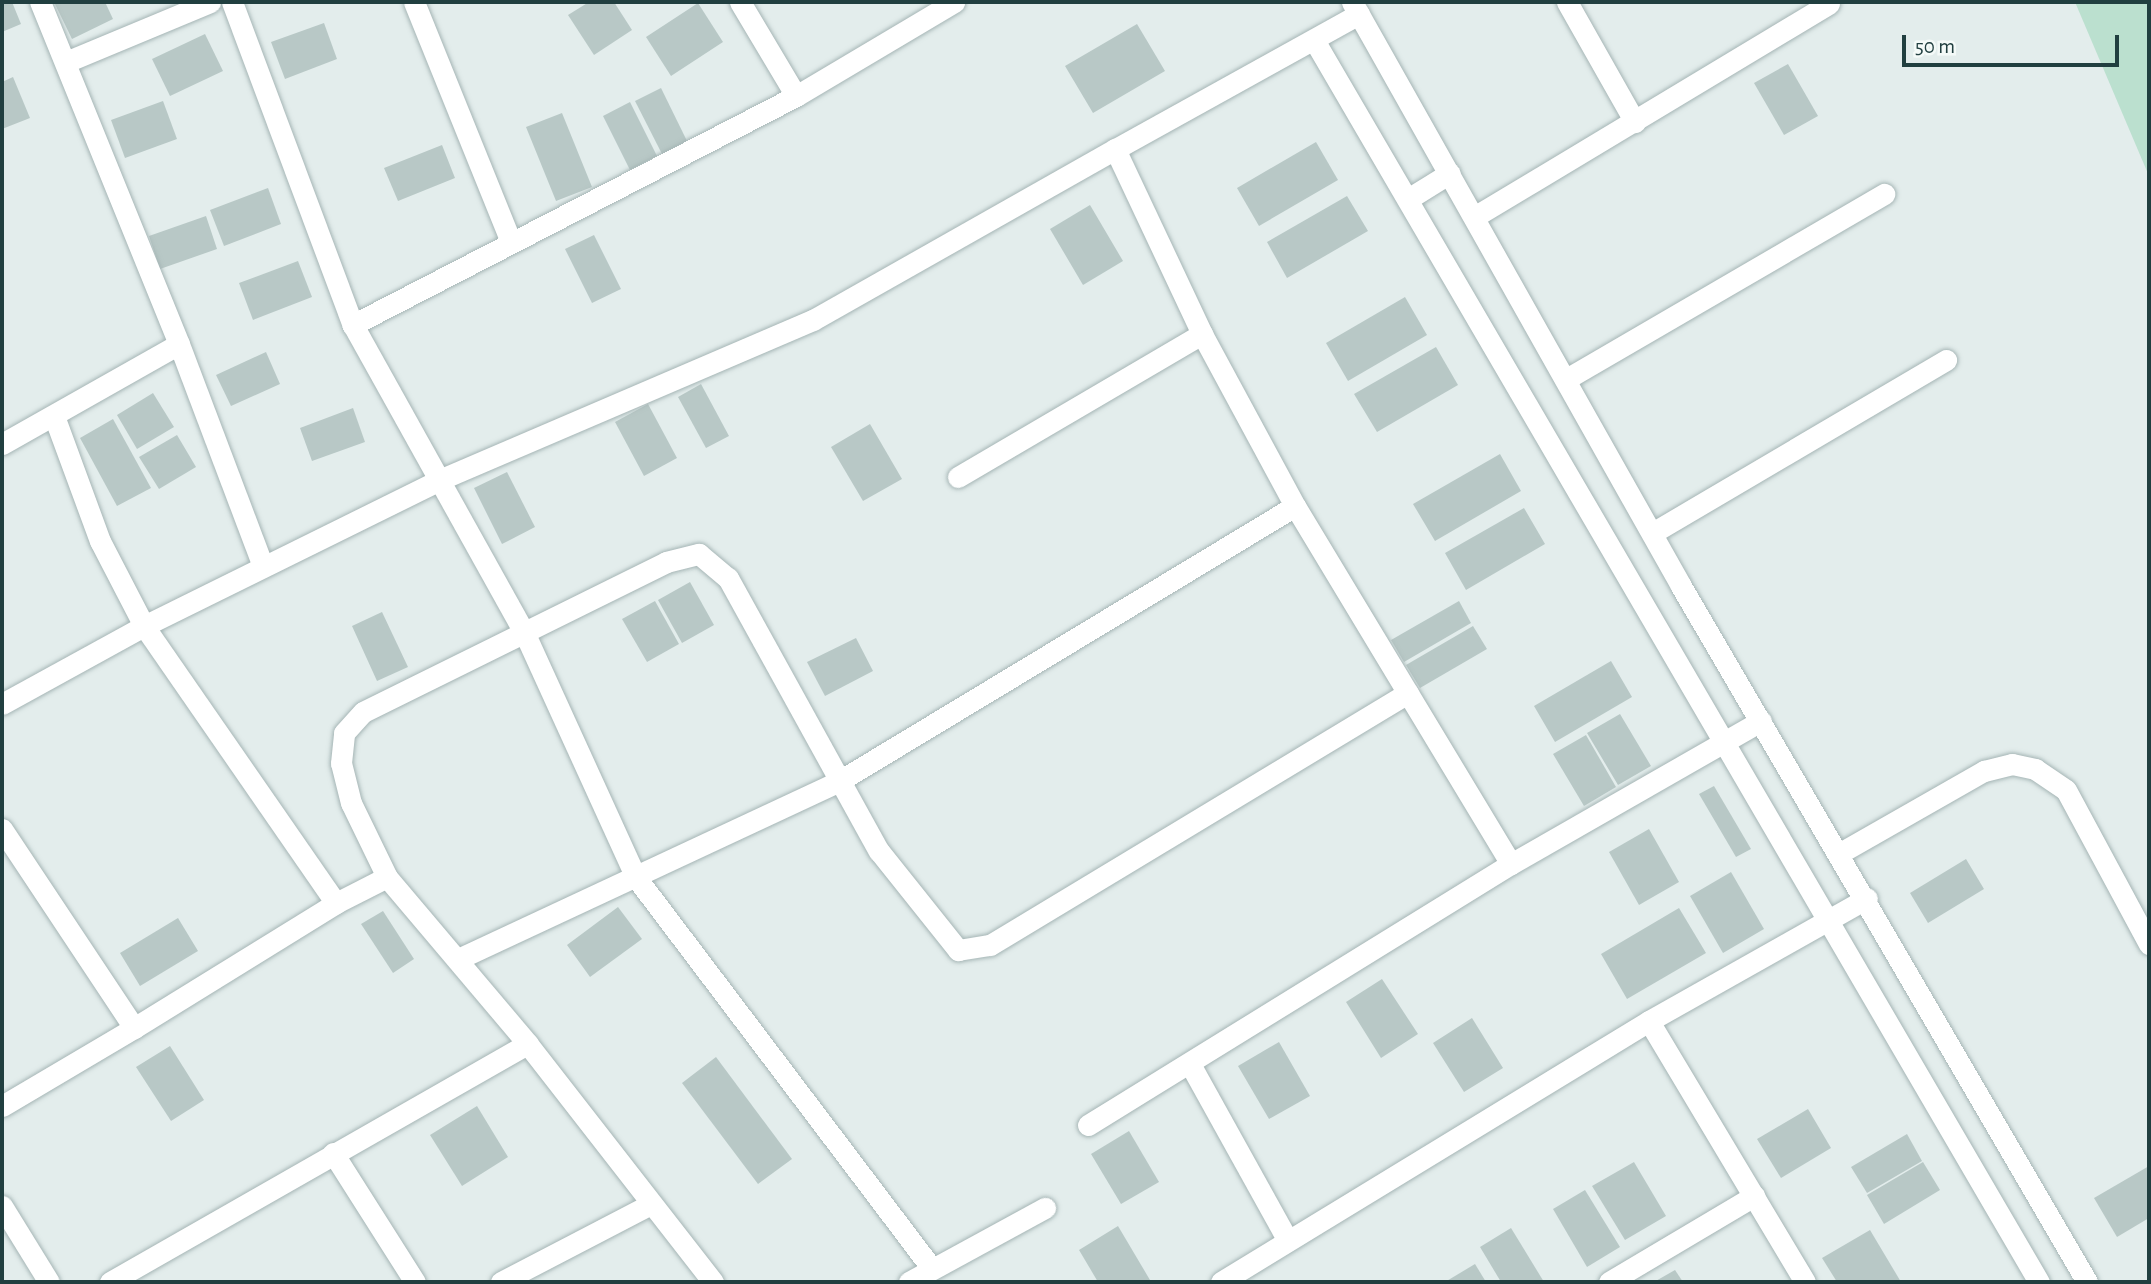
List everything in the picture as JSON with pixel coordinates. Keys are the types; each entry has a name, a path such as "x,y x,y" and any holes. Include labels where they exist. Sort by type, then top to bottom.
{"street":[{"path":"40,2 179,344 263,566"},
{"path":"66,62 210,2"},
{"path":"232,2 354,324 437,481 524,632 635,876 932,1268"},
{"path":"414,2 511,242"},
{"path":"740,2 796,96"},
{"path":"354,324 796,96 954,2"},
{"path":"1567,2 1635,122"},
{"path":"1474,217 1829,4"},
{"path":"2,704 144,625 437,481 813,320 1314,40 1356,8 1761,721 1867,898 2087,1282"},
{"path":"1314,40 1724,744 1830,919 2039,1282"},
{"path":"1115,149 1202,334 1295,506 1511,864"},
{"path":"1408,199 1450,173"},
{"path":"1568,379 1884,194"},
{"path":"958,477 1202,334"},
{"path":"2,444 179,344"},
{"path":"1654,532 1946,360"},
{"path":"54,416 100,541 144,625 336,903"},
{"path":"458,958 836,783 1295,506"},
{"path":"713,1282 528,1044 387,877 345,786 344,733 363,712 666,562 688,554 709,558 728,578 836,783 880,851 957,950 990,944 1408,693"},
{"path":"1088,1125 1511,864 1761,721"},
{"path":"1840,853 1984,771 2012,765 2035,769 2066,790 2149,944"},
{"path":"2,829 134,1028"},
{"path":"2,1106 336,903 387,877"},
{"path":"1221,1282 1287,1239 1649,1021 1867,898"},
{"path":"1649,1021 1805,1282"},
{"path":"110,1282 528,1044"},
{"path":"1190,1064 1287,1239"},
{"path":"333,1153 415,1282"},
{"path":"1609,1282 1755,1196"},
{"path":"501,1282 651,1204"},
{"path":"2,1206 49,1282"},
{"path":"909,1282 1045,1208"}],"green space":[{"path":"2075,2 2149,2 2149,176"}],"building":[{"path":"2,2 12,2 21,24 2,32"},
{"path":"54,2 105,2 113,19 72,39"},
{"path":"589,2 614,2 632,30 594,55 568,15"},
{"path":"698,3 723,42 671,76 646,37"},
{"path":"324,23 337,59 285,79 271,42"},
{"path":"1137,24 1165,71 1093,113 1065,66"},
{"path":"205,34 223,71 170,96 152,59"},
{"path":"1788,64 1818,116 1784,135 1754,83"},
{"path":"13,77 30,118 2,129 2,82"},
{"path":"661,88 687,141 662,154 635,101"},
{"path":"163,101 177,139 125,158 111,120"},
{"path":"630,102 657,156 630,170 603,116"},
{"path":"562,113 592,187 556,201 526,127"},
{"path":"1316,142 1338,180 1259,226 1237,188"},
{"path":"442,145 455,178 398,201 384,168"},
{"path":"268,188 281,224 224,246 210,210"},
{"path":"1347,196 1368,231 1287,278 1267,242"},
{"path":"1090,205 1123,261 1083,285 1050,229"},
{"path":"206,216 217,249 160,269 149,236"},
{"path":"594,235 621,289 592,303 565,249"},
{"path":"298,261 312,297 253,320 239,283"},
{"path":"1405,297 1427,335 1348,381 1326,343"},
{"path":"1436,347 1458,385 1377,432 1354,394"},
{"path":"266,352 280,384 231,406 216,375"},
{"path":"701,384 729,436 706,448 678,397"},
{"path":"153,393 174,427 137,449 117,415"},
{"path":"648,404 677,458 644,476 615,422"},
{"path":"353,408 365,442 312,461 300,428"},
{"path":"113,419 151,488 117,506 80,438"},
{"path":"870,424 902,479 863,501 831,447"},
{"path":"177,435 196,467 159,489 139,457"},
{"path":"1500,454 1521,491 1435,541 1413,504"},
{"path":"507,472 535,527 502,544 474,488"},
{"path":"1524,508 1545,544 1466,590 1445,553"},
{"path":"690,582 714,625 682,643 658,600"},
{"path":"655,601 679,644 647,662 622,619"},
{"path":"1459,601 1471,623 1404,662 1391,640"},
{"path":"382,612 408,667 377,681 352,626"},
{"path":"1473,626 1487,649 1420,688 1406,665"},
{"path":"856,638 873,671 825,696 807,662"},
{"path":"1611,661 1632,697 1555,742 1534,706"},
{"path":"1620,714 1651,766 1618,785 1587,733"},
{"path":"1586,735 1616,787 1584,806 1553,754"},
{"path":"1714,786 1751,849 1736,857 1699,794"},
{"path":"1649,829 1679,882 1639,905 1609,852"},
{"path":"1966,859 1984,889 1928,923 1910,893"},
{"path":"1731,872 1764,929 1723,953 1690,896"},
{"path":"618,907 642,939 590,977 567,945"},
{"path":"1679,908 1706,953 1627,999 1601,954"},
{"path":"383,911 414,959 393,973 361,924"},
{"path":"178,918 198,951 140,986 120,953"},
{"path":"1382,979 1418,1034 1381,1058 1346,1002"},
{"path":"1472,1018 1503,1068 1464,1092 1433,1043"},
{"path":"1279,1042 1310,1096 1269,1119 1238,1066"},
{"path":"170,1046 204,1100 171,1121 136,1067"},
{"path":"716,1057 792,1159 758,1184 682,1083"},
{"path":"477,1106 508,1157 462,1186 430,1135"},
{"path":"1808,1109 1831,1148 1781,1178 1757,1139"},
{"path":"1129,1131 1159,1182 1121,1204 1091,1154"},
{"path":"1907,1134 1922,1161 1867,1193 1851,1167"},
{"path":"1634,1162 1666,1216 1625,1240 1592,1186"},
{"path":"1923,1162 1940,1190 1884,1224 1867,1195"},
{"path":"2149,1166 2149,1218 2117,1237 2094,1198"},
{"path":"1585,1190 1620,1247 1587,1267 1553,1209"},
{"path":"1118,1226 1150,1280 1098,1282 1079,1250"},
{"path":"1511,1228 1544,1282 1501,1282 1480,1247"},
{"path":"1870,1230 1901,1282 1837,1282 1822,1258"},
{"path":"1475,1264 1486,1282 1445,1282"},
{"path":"1675,1270 1683,1282 1654,1282"}]}
